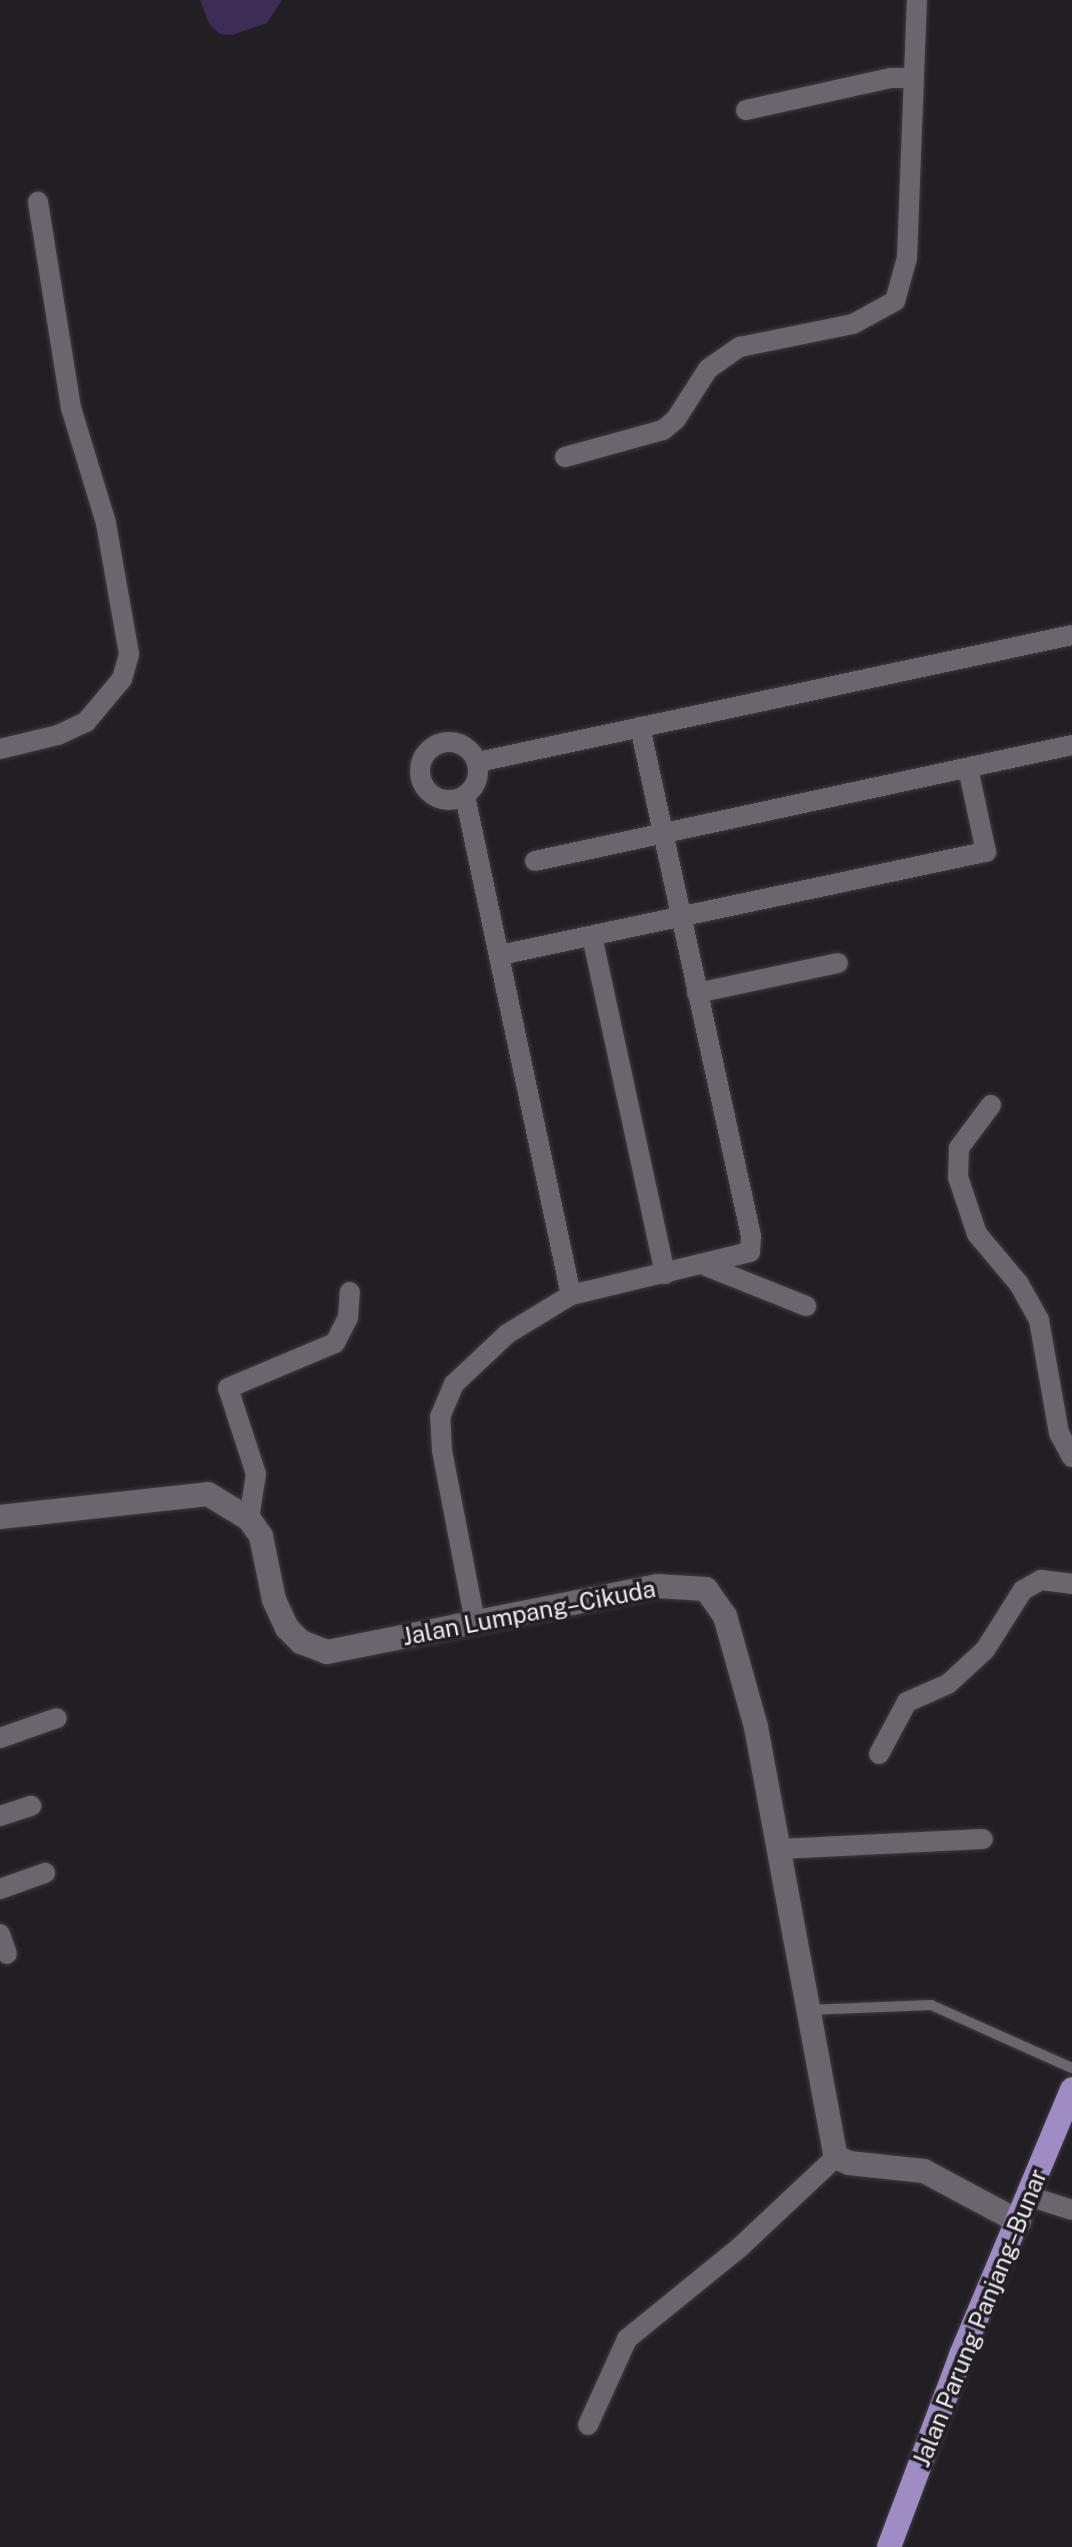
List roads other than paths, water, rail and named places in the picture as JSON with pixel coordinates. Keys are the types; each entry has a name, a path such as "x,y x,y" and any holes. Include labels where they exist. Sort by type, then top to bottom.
{"main road":[{"name":"Jalan Parung Panjang–Bunar","path":"889,2547 961,2355 1072,2089"}],"street":[{"path":"565,457 663,430 676,419 708,369 740,347 853,324 895,301 907,258 917,0"},
{"path":"746,110 890,78 913,78"},
{"path":"0,749 58,735 86,722 122,679 129,654 106,523 71,408 38,202"},
{"path":"478,762 1072,635"},
{"path":"475,1622 440,1417 454,1384 507,1334 571,1295 705,1266 750,1252 751,1236 640,727"},
{"path":"450,741 468,747 478,762 477,781 465,796 436,797 422,783 421,763 432,747 450,741"},
{"path":"535,861 1072,745"},
{"path":"500,955 986,852 968,768"},
{"path":"465,796 571,1295"},
{"path":"592,936 665,1274"},
{"path":"697,993 838,963"},
{"path":"991,1105 959,1148 958,1177 977,1234 1019,1284 1039,1320 1059,1433 1072,1457"},
{"path":"705,1266 806,1306"},
{"path":"0,1517 188,1493 208,1494 249,1519 256,1474 228,1388 335,1343 348,1318 350,1292"},
{"name":"Jalan Lumpang–Cikuda","path":"249,1519 261,1536 274,1600 301,1642 344,1652 657,1586 706,1589 725,1616 756,1727 780,1849 805,2010 836,2157"},
{"path":"879,1754 907,1702 948,1684 985,1650 1023,1590 1041,1580 1072,1584"},
{"path":"0,1738 57,1718"},
{"path":"0,1816 31,1806"},
{"path":"780,1849 983,1839"},
{"path":"0,1889 45,1873"},
{"path":"0,1934 7,1954"},
{"path":"588,2425 627,2339 739,2248 836,2157 849,2163 924,2171 1019,2222"},
{"path":"1029,2196 1072,2210"}],"lane":[{"path":"805,2010 931,2005 1072,2068"}]}
